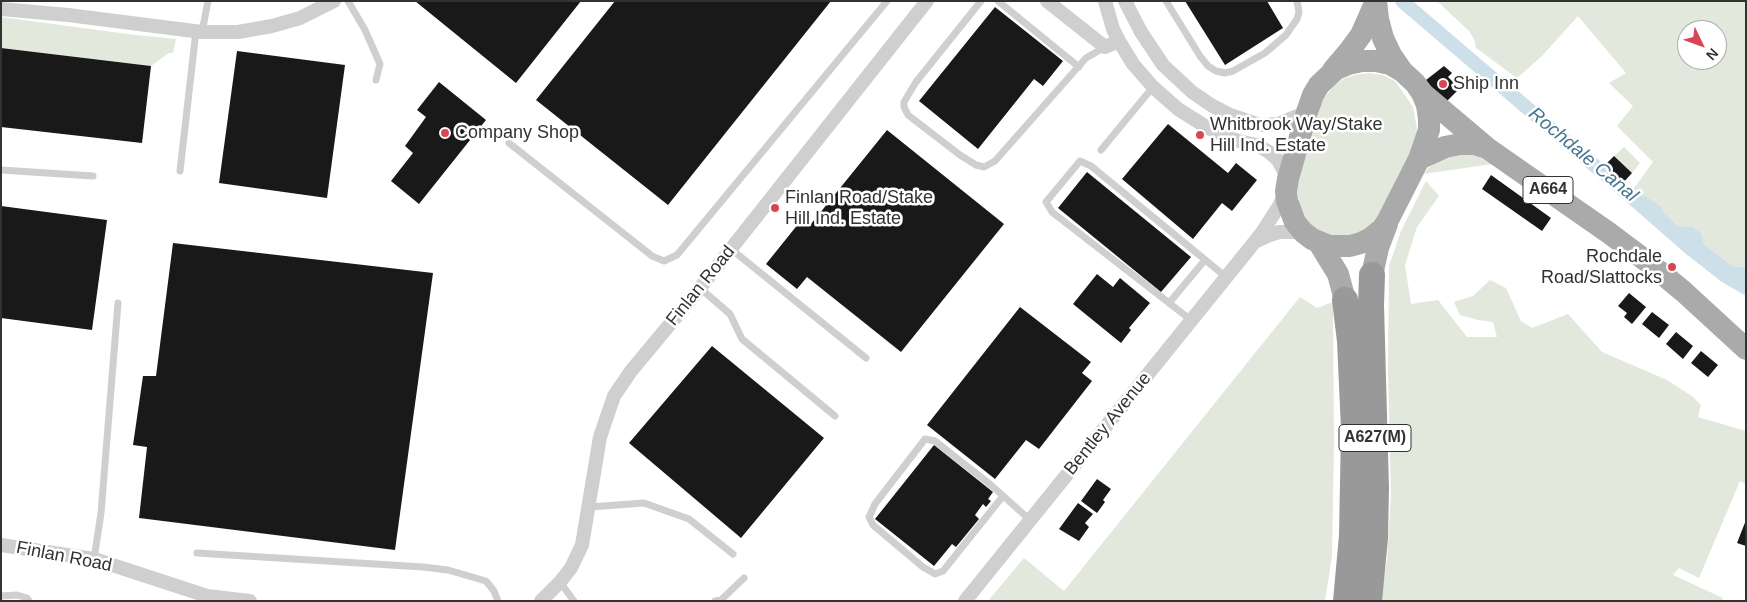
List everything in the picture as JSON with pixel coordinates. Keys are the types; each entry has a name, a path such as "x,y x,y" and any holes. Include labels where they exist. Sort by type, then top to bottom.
{"highway":[{"name":"A627(M)","path":"1369,601 1375,538 1376,488 1371,306 1372,275"},
{"name":"A627(M)","path":"1345,300 1350,341 1354,429 1352,536 1346,601"}],"main road":[{"path":"1376,1 1383,38 1391,55 1402,71"},
{"path":"1345,300 1338,274 1311,238 1295,222 1290,212 1287,185 1313,95 1325,78 1350,50 1364,29 1376,1"},
{"path":"1311,238 1340,247 1361,243 1382,229 1419,159 1426,143 1429,124 1427,105 1422,93 1415,83 1402,71 1390,64 1362,61 1348,64 1325,78"},
{"name":"A664","path":"1422,93 1487,148 1649,263 1684,292 1746,349"},
{"name":"A664","path":"1419,159 1445,147 1460,144 1474,144 1487,148"},
{"path":"1372,275 1378,248 1388,220"}],"street":[{"path":"1,10 68,15 199,31 238,32 272,26 300,18 334,1"},
{"name":"Finlan Road","path":"541,601 571,568 582,544 590,507 600,437 614,396 631,371 700,288 927,1"},
{"path":"1047,1 1105,47 1119,41"},
{"path":"1105,1 1113,29 1119,41 1133,64 1153,87 1178,109 1208,128 1238,140 1257,145 1269,152 1281,165 1287,185"},
{"path":"1125,1 1141,32 1163,65 1192,92 1211,105 1230,115 1260,125 1278,124 1308,112"},
{"name":"Bentley Avenue","path":"965,601 1250,246 1270,220 1287,185"},
{"path":"1250,246 1270,235 1286,231 1311,238"},
{"name":"Finlan Road","path":"1,545 94,559 182,595 250,601"}],"lane":[{"path":"180,171 199,31 208,1"},
{"path":"348,1 365,30 380,64 376,80"},
{"path":"509,143 652,256 664,261 677,255 887,1"},
{"path":"982,1 916,82 904,102 908,116 976,165 984,167 995,161 1086,58 1105,47"},
{"path":"998,1 1079,67"},
{"path":"1166,1 1204,61 1216,71 1225,73 1233,71 1265,53 1286,35 1297,19 1299,12 1296,1"},
{"path":"1101,150 1153,87"},
{"path":"1191,320 1052,212 1046,202 1080,161 1091,166 1226,277"},
{"path":"1,170 93,176"},
{"path":"731,249 866,358"},
{"path":"1169,303 1205,260"},
{"path":"700,288 730,314 742,339 835,416"},
{"path":"94,559 101,504 118,303"},
{"path":"1003,496 943,571 935,574 923,567 873,525 869,517 875,504 925,439 935,441 1003,496 1030,520"},
{"path":"590,507 644,503 688,519 733,554"},
{"path":"197,553 448,570 486,581 494,591 498,601"},
{"path":"715,601 721,600 744,578"},
{"path":"560,582 574,601"},
{"path":"1,596 17,595 27,598 29,601"}],"shaded area":[{"path":"1437,1 1746,1 1746,267 1732,266 1704,244 1702,234 1693,227 1679,227 1664,213 1632,191 1653,162 1617,126 1633,106 1609,83 1626,73 1578,16 1542,56 1517,78 1476,48 1474,39 1469,31"},
{"path":"1,17 176,39 173,53 169,53 151,66 1,48"},
{"path":"1369,73 1383,75 1395,81 1413,107 1418,134 1407,161 1382,210 1368,229 1352,237 1330,237 1314,229 1300,211 1297,188 1322,101 1334,86 1343,79"},
{"path":"1624,147 1640,163 1632,173 1614,156"},
{"path":"1458,155 1472,155 1485,159 1492,164 1424,174 1428,168 1442,159"},
{"path":"1426,181 1439,196 1417,227 1405,265 1411,304 1438,300 1467,337 1497,337 1493,322 1460,315 1454,302 1473,296 1490,280 1506,288 1521,321 1532,328 1568,314 1602,352 1667,380 1692,396 1701,405 1698,417 1746,431 1746,484 1740,481 1699,578 1679,568 1673,575 1723,598 1722,601 1381,601 1387,559 1391,495 1388,367 1389,266 1401,231"},
{"path":"1300,297 1317,308 1333,302 1334,443 1332,556 1325,601 988,601 1024,558 1064,591"}],"water":[{"path":"1632,191 1640,198 1645,196 1661,207 1664,213 1679,227 1693,227 1702,234 1704,244 1732,266 1746,267 1746,296 1722,282 1686,254 1638,212 1633,203 1626,198"}],"building":[{"path":"415,1 581,1 516,83"},
{"path":"615,1 831,1 668,205 536,100"},
{"path":"1185,1 1267,1 1283,28 1225,65"},
{"path":"995,7 1063,61 1043,86 1034,79 978,149 919,101"},
{"path":"1,48 151,66 142,143 1,127"},
{"path":"237,51 345,65 327,198 219,183"},
{"name":"Ship Inn","path":"1444,66 1452,73 1448,77 1452,81 1456,78 1459,83 1454,86 1457,91 1446,102 1439,97 1426,80"},
{"name":"Company Shop","path":"439,82 486,120 419,204 391,181 413,153 405,146 426,117 417,110"},
{"path":"1168,124 1228,173 1236,163 1257,180 1232,211 1222,203 1193,239 1122,179"},
{"path":"887,130 1004,224 901,352 807,277 797,289 766,264 803,218 811,224"},
{"path":"1614,156 1632,173 1623,183 1604,166"},
{"path":"1087,172 1191,257 1161,292 1058,208"},
{"path":"1491,175 1551,218 1542,231 1482,189"},
{"path":"1,206 107,220 92,330 1,318"},
{"path":"173,243 433,273 395,550 139,518 147,447 133,445 143,376 156,376"},
{"path":"1097,274 1113,287 1120,278 1150,303 1129,328 1131,330 1121,343 1073,304"},
{"path":"1629,293 1646,307 1632,324 1624,317 1627,313 1618,306"},
{"path":"1020,307 1091,362 1082,373 1092,381 1039,449 1026,440 995,479 927,425"},
{"path":"1652,312 1669,325 1659,338 1642,324"},
{"path":"1676,332 1693,346 1683,359 1666,344"},
{"path":"712,346 824,438 741,538 629,443"},
{"path":"1701,351 1718,365 1708,377 1691,363"},
{"path":"934,445 993,492 988,499 991,501 986,507 983,504 975,515 979,519 956,547 952,544 934,566 875,519"},
{"path":"1097,479 1111,489 1097,513 1081,501"},
{"path":"1078,503 1093,514 1085,523 1089,527 1079,541 1059,529"},
{"path":"1746,520 1746,546 1737,543"}],"waterway":[{"name":"Rochdale Canal","path":"1402,1 1643,207"}],"place":[{"name":"Ship Inn","path":"1443,84"},
{"name":"Company Shop","path":"445,133"},
{"name":"Whitbrook Way/Stake Hill Ind. Estate","path":"1200,135"},
{"name":"Finlan Road/Stake Hill Ind. Estate","path":"775,208"},
{"name":"Rochdale Road/Slattocks","path":"1672,267"}]}
